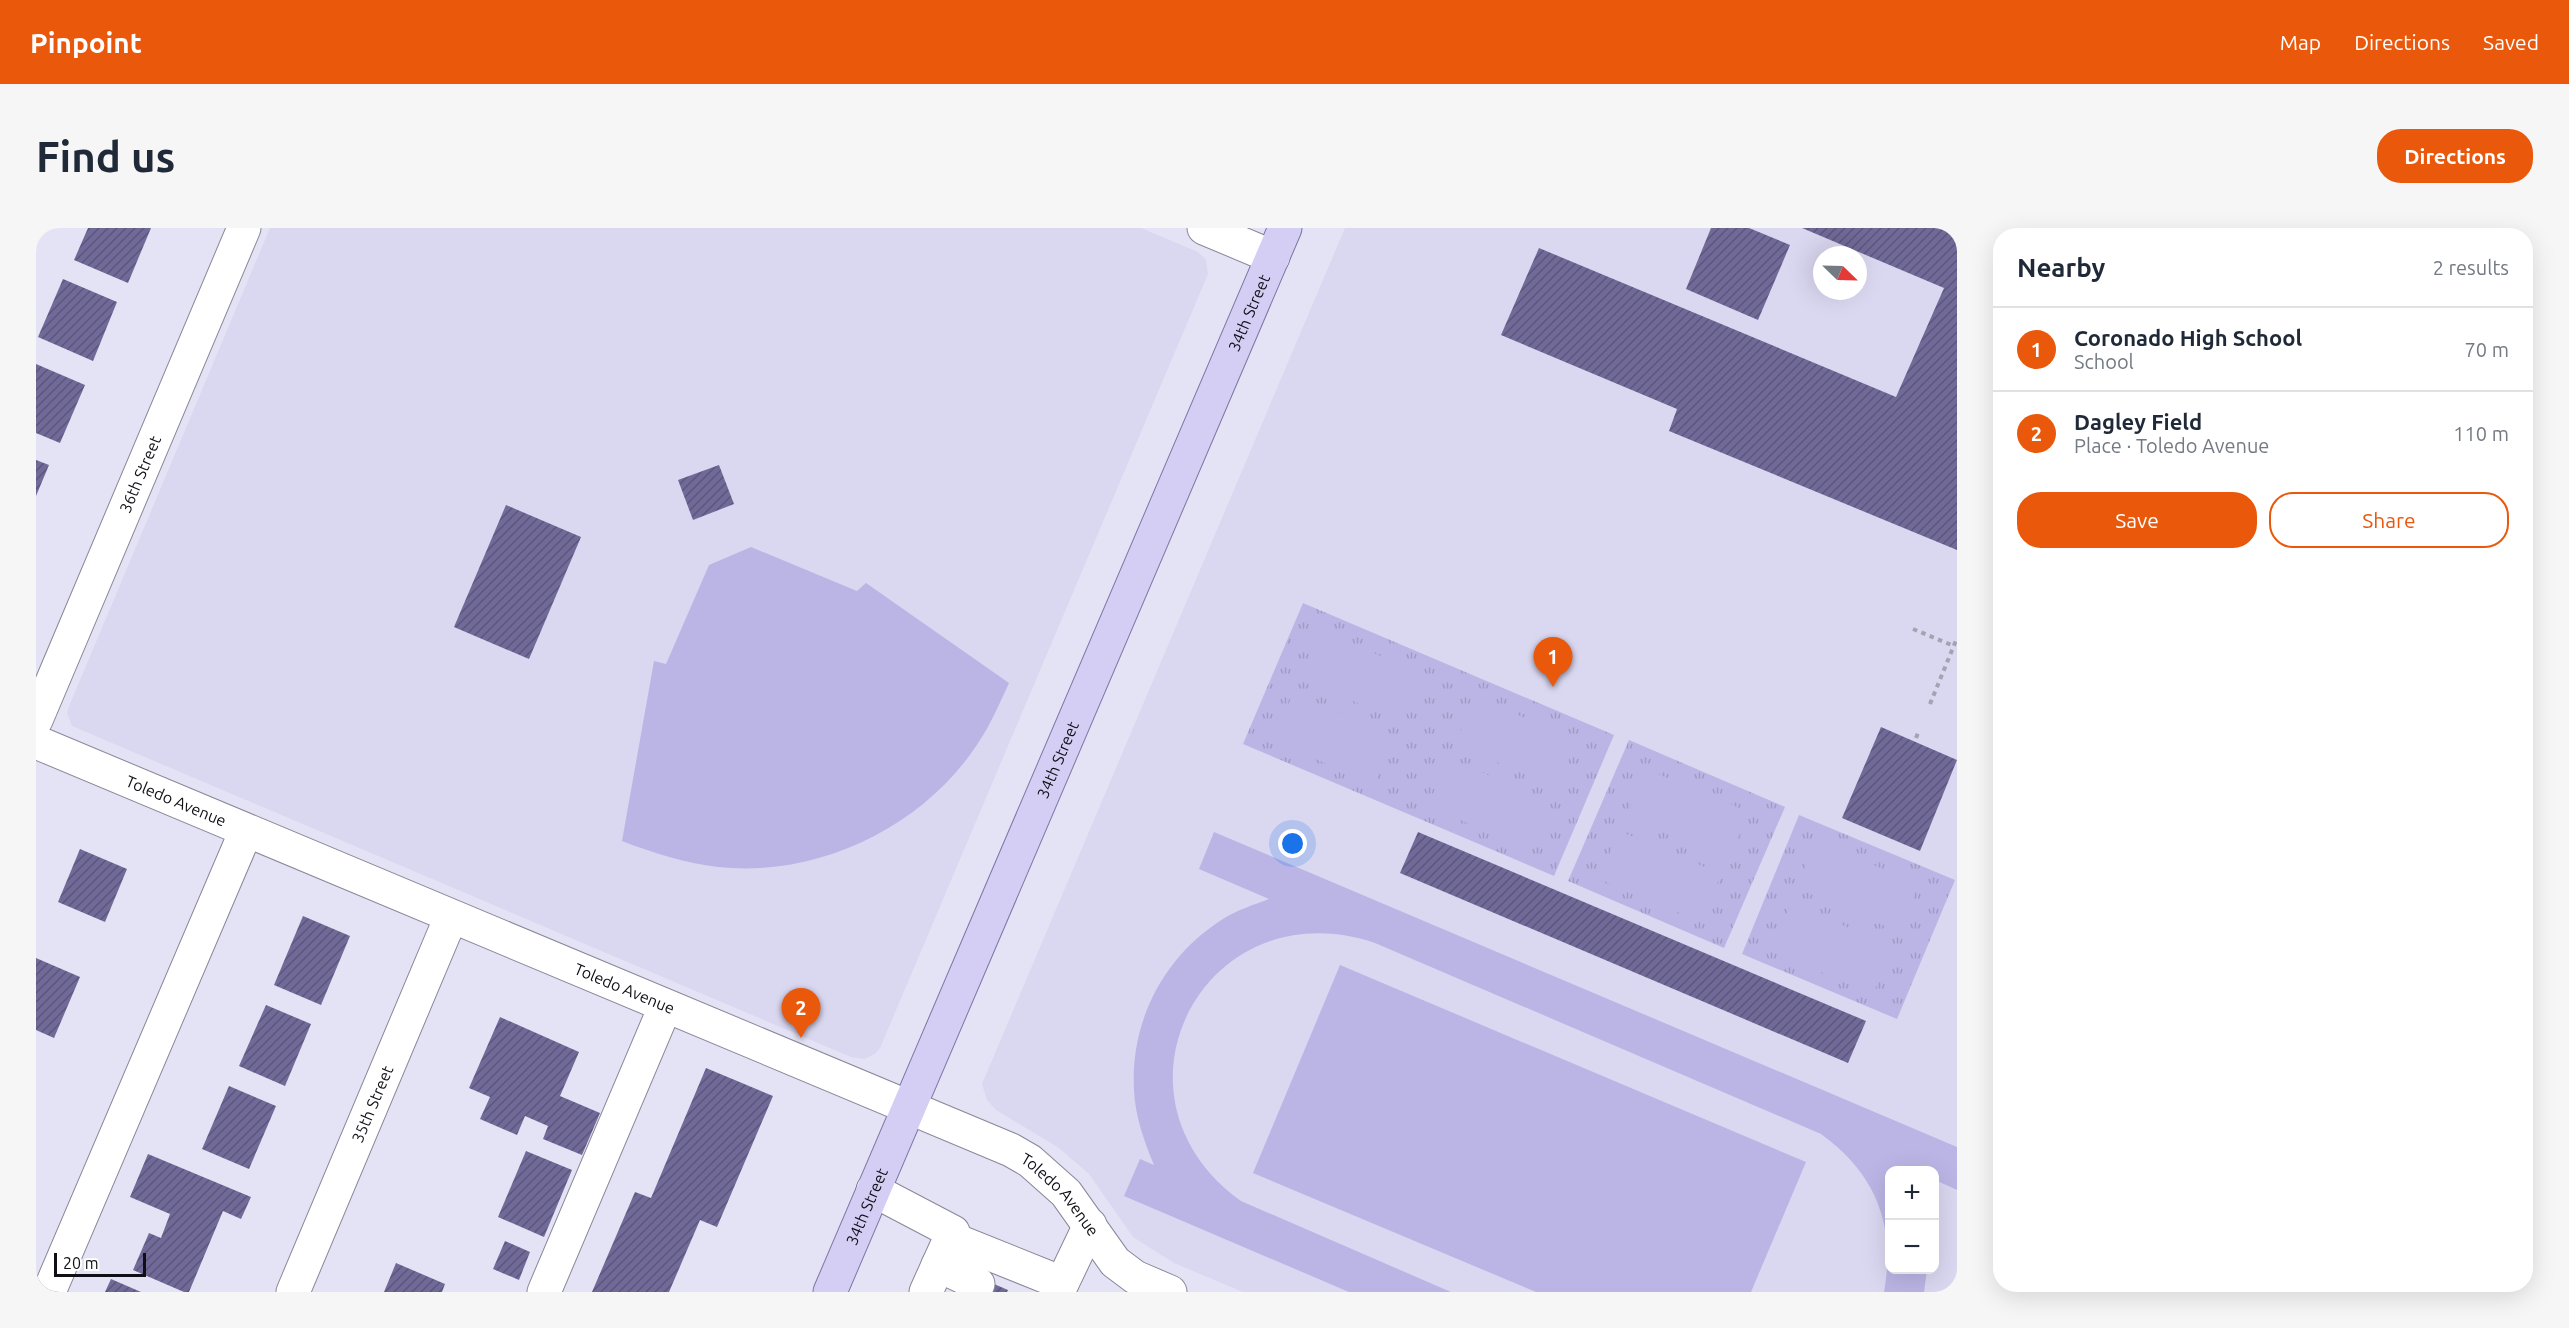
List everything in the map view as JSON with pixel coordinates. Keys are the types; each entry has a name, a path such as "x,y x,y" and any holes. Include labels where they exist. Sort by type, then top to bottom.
{"main road":[{"name":"34th Street","path":"830,1292 1279,242"}],"street":[{"name":"36th Street","path":"36,720 244,228"},
{"path":"1204,228 1279,242"},
{"name":"Toledo Avenue","path":"36,742 1011,1150 1030,1161 1066,1193 1130,1284 1170,1292"},
{"path":"50,1292 246,831"},
{"name":"35th Street","path":"293,1292 452,917"},
{"path":"544,1292 665,1007"},
{"path":"873,1190 953,1232 938,1265"},
{"path":"938,1265 1060,1288 1090,1225"},
{"path":"938,1265 978,1284"}],"path":[{"path":"1913,629 1954,646"},
{"path":"1930,704 1957,638"}],"shaded area":[{"path":"270,228 1141,228 1198,252 1206,260 1208,274 880,1048 875,1054 864,1059 851,1057 72,726 67,712 70,704"},
{"path":"1345,228 1957,228 1957,1292 1243,1292 1174,1263 1133,1237 1089,1174 1059,1148 996,1110 987,1100 982,1084"}],"green space":[{"path":"751,547 857,591 866,583 1009,683 980,740 957,771 930,798 900,821 867,840 831,854 794,864 756,868 718,867 669,857 622,841 654,661 666,664 709,565"},
{"path":"1303,603 1614,735 1554,876 1243,744"},
{"path":"1320,630 1422,674 1402,722 1299,678"},
{"path":"1293,693 1396,736 1375,784 1273,741"},
{"path":"1475,697 1577,740 1557,788 1455,744"},
{"path":"1629,740 1785,807 1724,948 1568,881"},
{"path":"1448,758 1551,802 1530,850 1428,806"},
{"path":"1646,769 1749,812 1729,860 1626,817"},
{"path":"1799,815 1955,880 1897,1019 1742,954"},
{"path":"1619,831 1721,874 1701,922 1599,879"},
{"path":"1214,832 1957,1147 1957,1190 1939,1182 1939,1166 1885,1166 1885,1230 1878,1203 1868,1184 1856,1166 1821,1134 1375,943 1314,933 1261,944 1219,972 1189,1011 1174,1058 1176,1108 1198,1157 1241,1201 1451,1292 1349,1292 1124,1196 1140,1159 1154,1165 1136,1109 1134,1064 1145,1015 1155,992 1168,971 1202,934 1228,916 1269,899 1199,869"},
{"path":"1816,841 1919,884 1899,932 1796,888"},
{"path":"1791,903 1893,947 1873,994 1771,951"},
{"path":"1340,965 1806,1162 1751,1292 1536,1292 1253,1173"},
{"path":"1886,1274 1926,1274 1924,1292 1884,1292"}],"building":[{"path":"88,228 151,228 128,283 74,260"},
{"path":"1711,228 1749,228 1790,245 1758,320 1686,289"},
{"path":"1802,228 1957,228 1957,550 1669,431 1677,409 1501,335 1539,248 1896,397 1944,288 1867,255 1867,246 1845,246"},
{"path":"63,279 117,302 93,361 38,337"},
{"path":"36,364 85,385 60,443 36,433"},
{"path":"36,460 49,465 36,496"},
{"path":"719,465 734,504 693,520 678,480"},
{"path":"506,505 581,537 529,659 454,627"},
{"path":"1881,727 1957,760 1920,851 1842,818"},
{"path":"1418,832 1866,1021 1848,1063 1400,873"},
{"path":"80,849 127,869 105,922 58,902"},
{"path":"303,916 350,936 321,1005 274,985"},
{"path":"36,958 80,977 54,1038 36,1030"},
{"path":"266,1005 311,1024 285,1086 239,1066"},
{"path":"500,1017 579,1052 560,1096 600,1113 582,1155 543,1139 548,1126 525,1116 517,1135 480,1119 490,1097 469,1088"},
{"path":"706,1068 773,1096 717,1227 700,1220 669,1292 592,1292 635,1192 651,1198"},
{"path":"229,1086 276,1106 249,1169 202,1149"},
{"path":"526,1151 572,1170 544,1237 498,1217"},
{"path":"148,1154 251,1197 241,1219 223,1211 189,1292 184,1292 133,1270 149,1233 161,1238 170,1214 130,1197"},
{"path":"505,1241 530,1252 519,1280 493,1269"},
{"path":"396,1263 445,1284 442,1292 384,1292"},
{"path":"980,1278 1008,1290 1007,1292 974,1292"},
{"path":"111,1279 141,1292 105,1292"}],"place":[{"name":"Coronado High School","path":"1553,687"},
{"name":"Dagley Field","path":"801,1038"}]}
